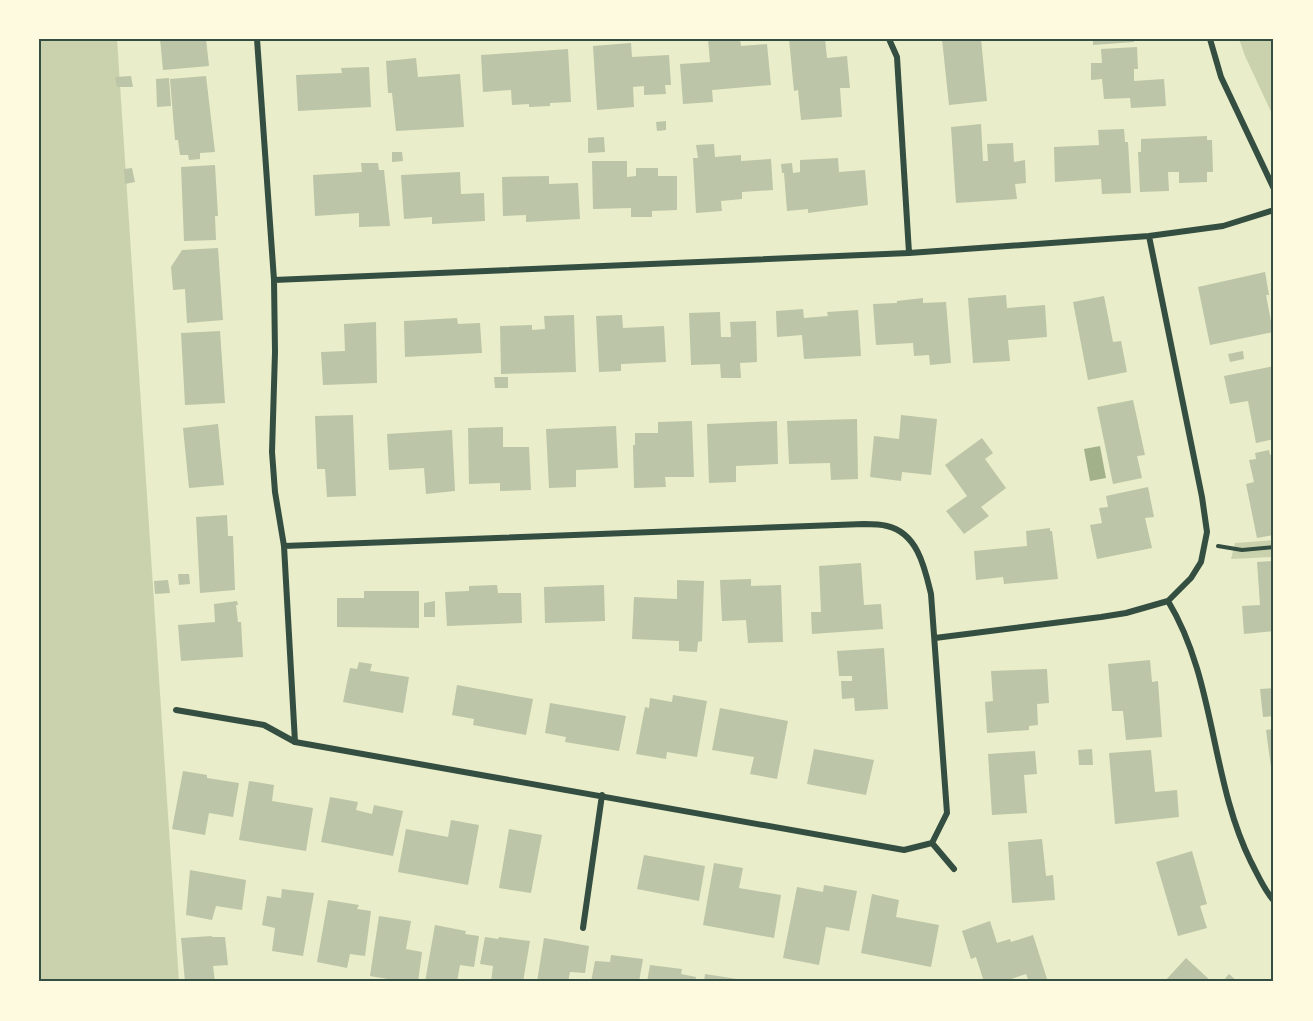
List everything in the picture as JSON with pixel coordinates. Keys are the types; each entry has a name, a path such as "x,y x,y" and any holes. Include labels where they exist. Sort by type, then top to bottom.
{"street":[{"path":"257,39 274,280 275,352 272,452 275,492 284,546 295,742"},
{"path":"889,39 897,57 909,253"},
{"path":"1210,39 1221,77 1274,189"},
{"path":"274,280 909,253 1149,236 1223,226 1274,210"},
{"path":"935,638 1101,617 1126,613 1168,601 1191,578 1201,562 1207,532 1202,497 1149,236"},
{"path":"176,710 264,725 295,742 904,850 932,843 947,813 931,594 925,566 914,546 902,532 888,526 864,524 284,546"},
{"path":"1168,601 1178,618 1206,697 1222,781 1242,843 1267,894 1274,901"},
{"path":"583,928 602,795"},
{"path":"932,843 954,869"}],"path":[{"path":"1206,543 1242,550 1274,547"}],"shaded area":[{"path":"39,39 117,39 179,982 39,982"},
{"path":"1239,39 1274,39 1274,118 1245,56"},
{"path":"1100,446 1106,478 1090,481 1084,449"},
{"path":"1274,540 1274,557 1231,559 1235,543"}],"building":[{"path":"160,39 206,39 209,66 163,70"},
{"path":"708,39 740,39 741,46 767,44 771,85 712,90 713,102 683,104 680,64 710,62"},
{"path":"789,39 825,39 827,58 847,56 850,88 840,88 842,117 801,120 798,90 794,91"},
{"path":"942,39 981,39 987,101 949,105"},
{"path":"1093,39 1134,39 1134,42 1093,45"},
{"path":"631,43 632,57 669,55 671,85 665,85 666,94 644,95 644,86 633,87 634,107 597,110 593,46"},
{"path":"1137,47 1138,69 1134,69 1134,81 1164,79 1166,106 1131,108 1130,98 1104,99 1102,79 1091,80 1091,63 1102,63 1101,49"},
{"path":"568,49 571,102 529,107 529,104 512,105 511,90 483,92 481,55"},
{"path":"416,58 418,77 460,74 464,127 396,131 392,93 388,93 386,61"},
{"path":"369,67 371,107 298,111 296,75 342,73 341,68"},
{"path":"131,76 133,87 117,87 115,77"},
{"path":"206,76 215,152 200,153 200,159 189,160 188,155 180,155 178,140 175,140 170,79"},
{"path":"169,78 171,106 157,107 156,79"},
{"path":"666,121 666,130 657,131 656,122"},
{"path":"981,124 983,161 988,161 987,144 1013,143 1014,162 1025,160 1026,183 1015,184 1017,199 956,203 951,127"},
{"path":"1124,129 1125,142 1128,142 1131,193 1102,194 1101,179 1055,182 1054,147 1099,145 1098,130"},
{"path":"1207,136 1207,140 1212,140 1213,172 1207,172 1207,182 1179,183 1179,172 1168,172 1169,191 1140,192 1138,152 1141,152 1141,139"},
{"path":"604,137 605,152 588,153 588,138"},
{"path":"714,144 715,157 741,155 741,161 771,159 773,190 742,192 742,199 721,201 722,211 696,213 693,158 698,158 696,145"},
{"path":"392,152 402,152 403,161 392,162"},
{"path":"838,158 839,172 865,170 868,205 808,213 808,209 787,211 784,173 782,173 781,164 792,163 793,173 800,172 800,160"},
{"path":"592,161 627,161 627,177 636,176 636,168 658,168 658,176 677,176 677,210 652,211 652,217 631,217 631,208 593,209"},
{"path":"361,163 378,163 379,170 384,170 390,226 359,227 359,213 315,216 313,175 362,172"},
{"path":"215,165 218,216 215,216 216,240 184,241 181,167"},
{"path":"132,168 135,182 125,184 124,169"},
{"path":"460,172 461,194 484,193 485,221 432,224 432,217 404,219 401,175"},
{"path":"549,176 549,184 578,183 580,219 526,222 526,215 503,216 502,177"},
{"path":"218,248 223,320 187,323 185,289 173,290 171,267 182,250"},
{"path":"1265,272 1269,295 1266,295 1273,332 1210,345 1198,287"},
{"path":"1006,295 1007,308 1045,305 1047,337 1008,340 1010,361 973,363 968,298"},
{"path":"1104,296 1113,342 1121,341 1127,372 1088,380 1073,302"},
{"path":"923,298 923,303 946,302 951,363 930,365 929,355 914,356 913,343 876,345 873,304 897,303 897,301"},
{"path":"803,309 804,318 828,316 827,312 858,310 861,356 804,359 802,335 777,337 776,311"},
{"path":"720,312 721,337 731,337 730,322 756,321 757,362 740,363 741,378 721,378 720,364 691,365 689,313"},
{"path":"574,315 576,372 501,374 500,326 532,325 532,330 545,329 544,316"},
{"path":"622,315 623,328 664,326 666,362 621,364 621,371 599,372 596,316"},
{"path":"457,318 458,324 480,323 482,353 405,357 404,321"},
{"path":"376,322 377,383 323,385 321,352 345,351 344,324"},
{"path":"220,331 225,403 185,405 181,333"},
{"path":"1243,351 1244,359 1230,362 1228,354"},
{"path":"1274,366 1274,439 1256,443 1248,401 1230,404 1224,376"},
{"path":"494,377 508,377 508,388 495,388"},
{"path":"1133,400 1145,455 1137,456 1142,478 1113,484 1097,407"},
{"path":"353,415 356,496 327,497 325,469 317,469 315,416"},
{"path":"901,415 937,419 931,475 902,472 901,481 870,477 874,436 899,439"},
{"path":"857,419 858,479 831,480 830,463 789,464 787,421"},
{"path":"692,421 694,477 665,477 666,487 634,488 635,433 658,433 658,422"},
{"path":"777,421 778,464 736,466 736,482 709,483 707,424"},
{"path":"218,424 224,485 189,488 183,428"},
{"path":"616,426 618,468 576,470 576,487 549,488 546,429"},
{"path":"503,427 503,447 529,447 531,490 500,491 500,483 469,484 468,428"},
{"path":"452,430 455,491 426,494 424,468 389,470 387,434"},
{"path":"982,438 993,453 985,459 1006,488 981,507 989,516 964,534 946,511 967,496 945,465"},
{"path":"1269,450 1270,455 1274,454 1274,535 1257,538 1246,484 1254,482 1249,460 1256,459 1255,453"},
{"path":"1148,487 1154,517 1145,518 1152,548 1097,559 1090,525 1102,523 1099,508 1108,507 1106,496"},
{"path":"227,515 228,536 233,536 235,590 200,593 196,517"},
{"path":"1050,528 1058,579 1004,584 1003,577 976,580 974,551 1027,546 1026,531"},
{"path":"1274,561 1274,631 1244,634 1242,606 1260,605 1257,562"},
{"path":"861,563 864,605 881,604 883,629 812,634 811,612 821,612 819,566"},
{"path":"178,574 189,574 190,584 179,585"},
{"path":"751,579 751,586 781,585 783,642 748,643 746,620 722,621 720,580"},
{"path":"168,580 170,593 155,594 154,581"},
{"path":"677,580 704,581 702,641 698,642 697,652 679,651 679,641 632,639 634,597 677,599"},
{"path":"497,585 498,593 521,593 522,623 447,626 445,592 469,591 469,586"},
{"path":"604,585 605,621 545,623 544,587"},
{"path":"364,591 419,591 419,628 337,627 337,598 364,598"},
{"path":"237,601 243,657 181,661 178,625 215,622 214,604"},
{"path":"435,601 435,617 424,617 424,603"},
{"path":"884,648 888,709 855,711 854,698 842,699 841,681 852,681 852,676 839,676 837,651"},
{"path":"1150,660 1152,682 1158,681 1162,737 1126,740 1123,711 1112,711 1108,664"},
{"path":"359,662 372,664 370,671 409,677 403,713 343,702 350,668 357,669"},
{"path":"1047,669 1049,703 1037,704 1038,725 1029,726 1029,730 987,733 985,702 993,701 991,671"},
{"path":"457,685 533,699 526,735 473,725 474,719 452,715"},
{"path":"1274,688 1274,716 1263,717 1260,689"},
{"path":"673,695 707,701 697,757 667,752 666,759 636,754 645,707 649,708 650,698 672,702"},
{"path":"550,703 626,716 619,751 565,742 566,737 545,733"},
{"path":"720,708 788,721 777,779 750,774 754,757 712,750"},
{"path":"1274,729 1274,782 1273,782 1266,730"},
{"path":"814,749 874,760 866,795 807,784"},
{"path":"1092,749 1093,765 1079,765 1078,750"},
{"path":"1151,750 1155,792 1177,790 1179,817 1115,824 1109,753"},
{"path":"1035,751 1037,774 1024,775 1027,813 992,815 988,754"},
{"path":"183,771 207,775 207,778 239,783 233,817 209,813 205,835 172,829"},
{"path":"249,781 274,785 272,801 313,808 306,851 239,840"},
{"path":"330,797 358,802 356,810 372,814 374,805 403,811 393,856 321,842"},
{"path":"451,820 479,825 468,885 398,872 406,829 448,837"},
{"path":"509,829 542,835 531,893 499,888"},
{"path":"1042,839 1046,876 1053,875 1055,900 1012,903 1008,842"},
{"path":"1192,851 1207,904 1200,906 1207,928 1178,936 1156,862"},
{"path":"644,855 705,866 699,901 637,889"},
{"path":"714,863 743,868 739,888 781,895 774,938 703,925"},
{"path":"190,870 246,880 242,910 216,906 212,920 186,915"},
{"path":"824,885 857,891 849,931 826,927 819,965 783,958 797,887 823,892"},
{"path":"282,889 314,893 303,956 272,951 275,928 262,925 267,896 281,898"},
{"path":"872,894 899,900 896,917 939,925 931,967 861,953"},
{"path":"328,900 359,905 357,909 371,911 365,956 350,954 347,968 317,962"},
{"path":"379,916 411,921 406,949 422,952 418,982 370,976"},
{"path":"990,921 997,943 1010,939 1011,942 1033,935 1048,982 1029,982 1026,974 1002,982 994,982 994,980 984,982 976,957 971,959 962,931"},
{"path":"435,925 479,936 474,967 460,965 457,982 425,982"},
{"path":"225,937 228,965 213,966 215,982 185,982 181,938"},
{"path":"485,937 530,941 523,982 491,982 493,966 480,964"},
{"path":"544,938 589,946 585,973 570,972 568,982 537,982"},
{"path":"611,955 643,959 639,982 591,982 595,961 610,962"},
{"path":"1186,958 1212,982 1164,982"},
{"path":"650,965 682,969 681,974 696,977 695,982 647,982"},
{"path":"705,974 737,979 737,982 704,982"},
{"path":"1229,974 1238,982 1222,982"}]}
